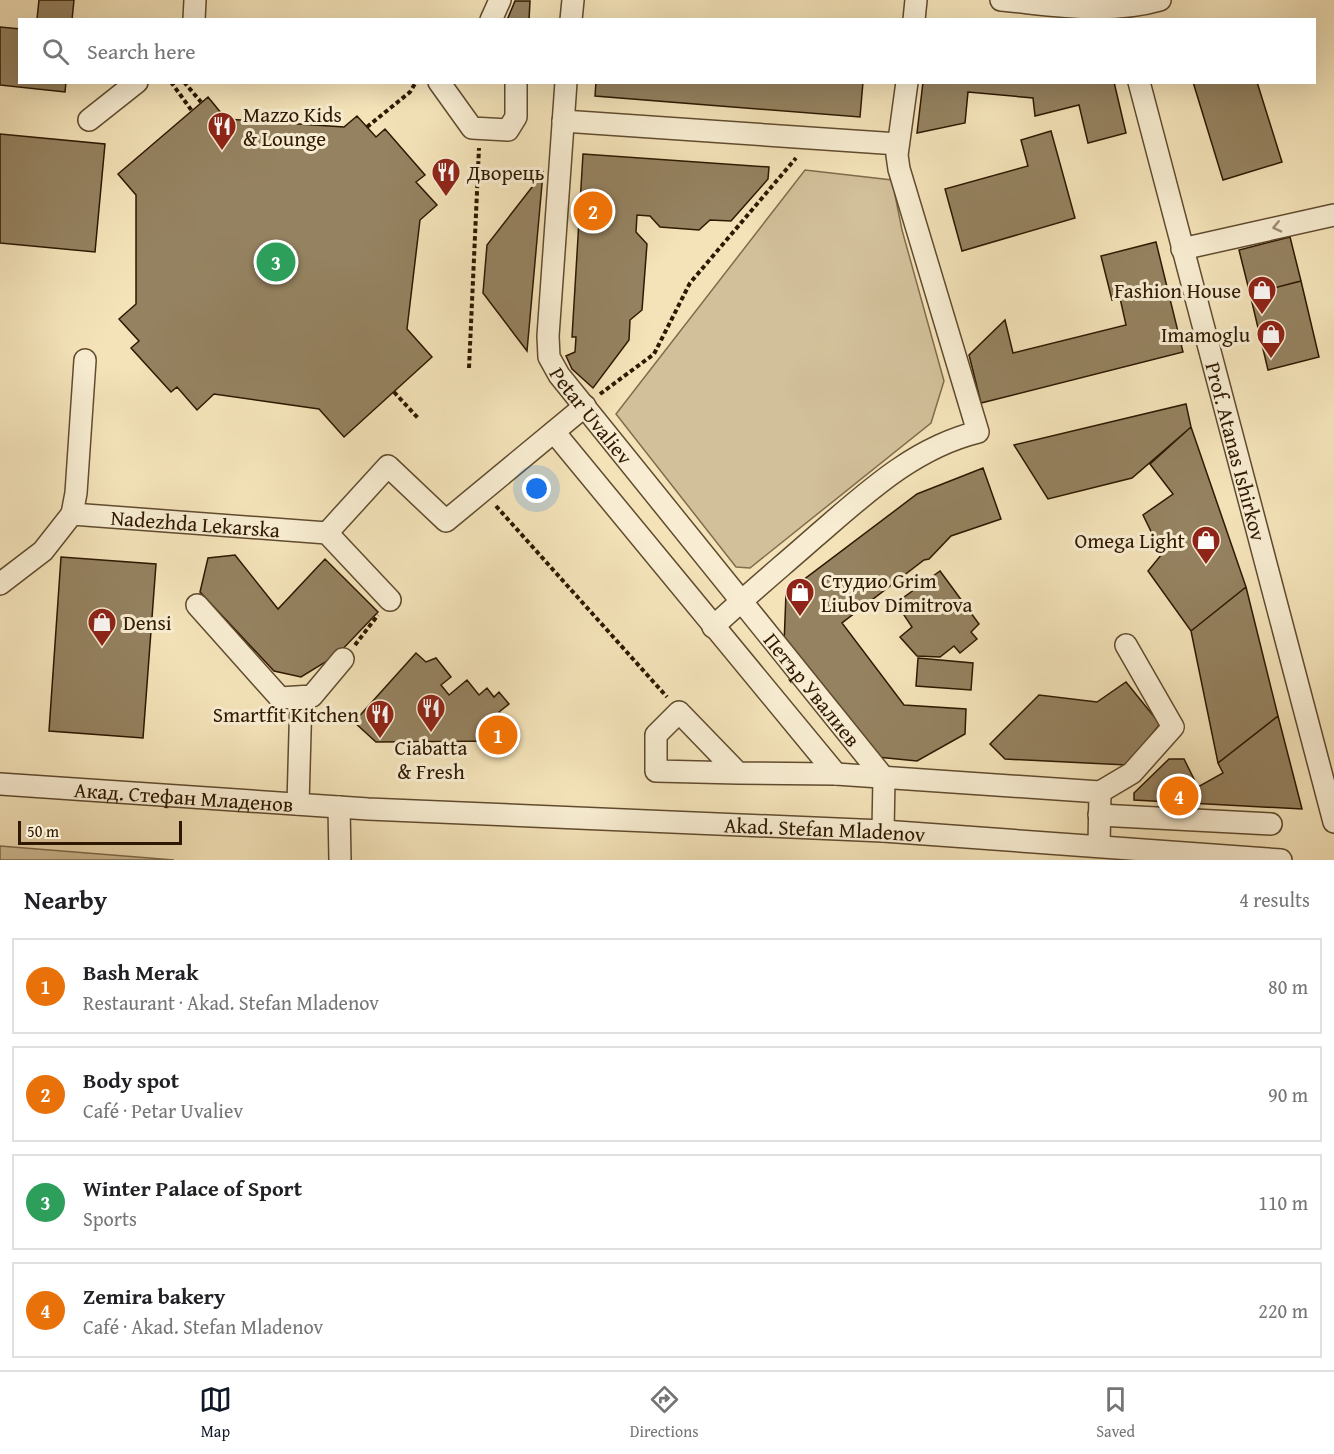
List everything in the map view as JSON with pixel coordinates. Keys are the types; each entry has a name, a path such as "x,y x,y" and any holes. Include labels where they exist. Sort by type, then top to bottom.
{"street":[{"path":"194,18 195,0"},
{"path":"492,18 500,0"},
{"path":"571,18 573,0"},
{"path":"914,18 916,0"},
{"path":"1001,0 1120,9 1160,0"},
{"path":"89,120 134,84"},
{"path":"440,84 472,129 508,130 516,117 516,84"},
{"name":"Petar Uvaliev","path":"567,84 548,336 549,357 558,375 742,600"},
{"path":"713,627 868,491 915,458 949,439 978,432 954,346 899,170 898,144 907,84"},
{"name":"Prof. Atanas Ishirkov","path":"1140,84 1334,822"},
{"path":"563,121 898,144"},
{"path":"1182,249 1334,215"},
{"path":"0,584 43,551 72,514 76,493 84,360"},
{"path":"390,600 327,532 388,466 446,521 585,406"},
{"path":"554,432 836,774"},
{"name":"Nadezhda Lekarska","path":"72,514 327,532"},
{"name":"Петър Увалиев","path":"742,600 884,778"},
{"path":"197,605 280,698 312,696 343,659"},
{"path":"738,773 679,711 656,735 656,771 738,773 836,774 1100,792 1132,773 1173,727 1126,645"},
{"path":"298,804 301,697"},
{"path":"883,831 884,778"},
{"name":"Акад. Стефан Младенов","path":"0,784 339,807"},
{"path":"1099,846 1100,792"},
{"path":"339,807 340,860"},
{"name":"Akad. Stefan Mladenov","path":"339,807 883,831 1281,860"},
{"path":"1099,815 1271,824"}],"path":[{"path":"172,84 192,111"},
{"path":"186,84 201,102"},
{"path":"367,127 410,92 415,84"},
{"path":"585,406 654,354 690,283 814,137"},
{"path":"469,368 478,174"},
{"path":"394,392 418,418"},
{"path":"483,491 679,711"},
{"path":"343,659 390,600"}],"shaded area":[{"path":"805,170 892,180 902,230 944,381 931,423 750,568 736,567 616,414"},
{"path":"0,846 174,860 0,860"}],"building":[{"path":"39,0 74,0 72,18 37,18"},
{"path":"515,1 530,1 529,18 508,18"},
{"path":"0,27 18,29 18,84 66,84 65,92 0,85"},
{"path":"596,84 863,84 860,117 595,96"},
{"path":"923,84 1114,84 1126,133 1088,143 1079,105 1035,116 1033,98 968,92 965,123 917,133"},
{"path":"1194,84 1258,84 1282,162 1223,180"},
{"path":"208,97 226,119 344,127 357,116 376,137 385,129 425,175 416,182 437,205 420,220 407,329 432,357 344,437 319,409 214,394 197,410 177,387 171,392 131,348 139,341 119,319 136,304 136,195 118,174"},
{"path":"1051,131 1075,218 962,251 945,189 1028,166 1021,140"},
{"path":"0,134 105,144 95,252 0,243"},
{"path":"583,154 769,167 768,179 731,221 710,220 699,230 660,227 650,216 637,215 636,232 647,244 642,310 630,320 629,340 593,388 572,369 566,356 575,352 576,337 572,337"},
{"path":"543,173 527,351 483,293 487,245"},
{"path":"1290,237 1301,281 1250,294 1239,250"},
{"path":"1156,242 1183,352 981,403 969,355 1005,320 1013,353 1126,325 1120,298 1112,300 1101,256"},
{"path":"1301,281 1319,357 1268,370 1250,294"},
{"path":"1186,404 1191,427 1132,478 1048,499 1014,445"},
{"path":"1191,427 1246,587 1191,631 1148,571 1162,554 1143,515 1173,494 1150,464"},
{"path":"983,468 1001,519 951,536 929,559 924,560 842,623 904,705 966,709 965,734 917,761 877,757 784,645 786,593 917,494"},
{"path":"235,555 278,609 325,559 378,612 337,655 301,677 274,671 200,592 208,558"},
{"name":"Densi","path":"61,557 156,564 143,738 49,731"},
{"path":"940,571 979,624 971,632 977,639 960,653 954,646 940,657 917,656 900,637 912,627 896,603"},
{"path":"1246,587 1278,716 1218,763 1191,631"},
{"path":"416,653 426,662 436,658 451,677 441,685 449,695 467,680 479,695 487,688 494,697 499,692 509,704 499,712 510,725 502,741 376,742 354,722"},
{"path":"918,658 973,663 971,690 916,686"},
{"path":"1126,682 1160,724 1127,765 1005,759 990,744 1039,695 1097,702"},
{"path":"1278,716 1302,809 1134,800 1134,793 1169,759 1184,759 1198,787 1223,773 1218,763"}],"place":[{"name":"Mazzo Kids & Lounge","path":"222,152"},
{"name":"Дворець","path":"446,198"},
{"name":"Body spot","path":"593,211"},
{"name":"Winter Palace of Sport","path":"276,262"},
{"name":"Fashion House","path":"1262,316"},
{"name":"Imamoglu","path":"1271,360"},
{"name":"Omega Light","path":"1206,566"},
{"name":"Студио Grim Liubov Dimitrova","path":"800,618"},
{"name":"Densi","path":"102,648"},
{"name":"Ciabatta & Fresh","path":"431,734"},
{"name":"Bash Merak","path":"498,735"},
{"name":"Smartfit Kitchen","path":"380,740"},
{"name":"Zemira bakery","path":"1179,796"}]}
